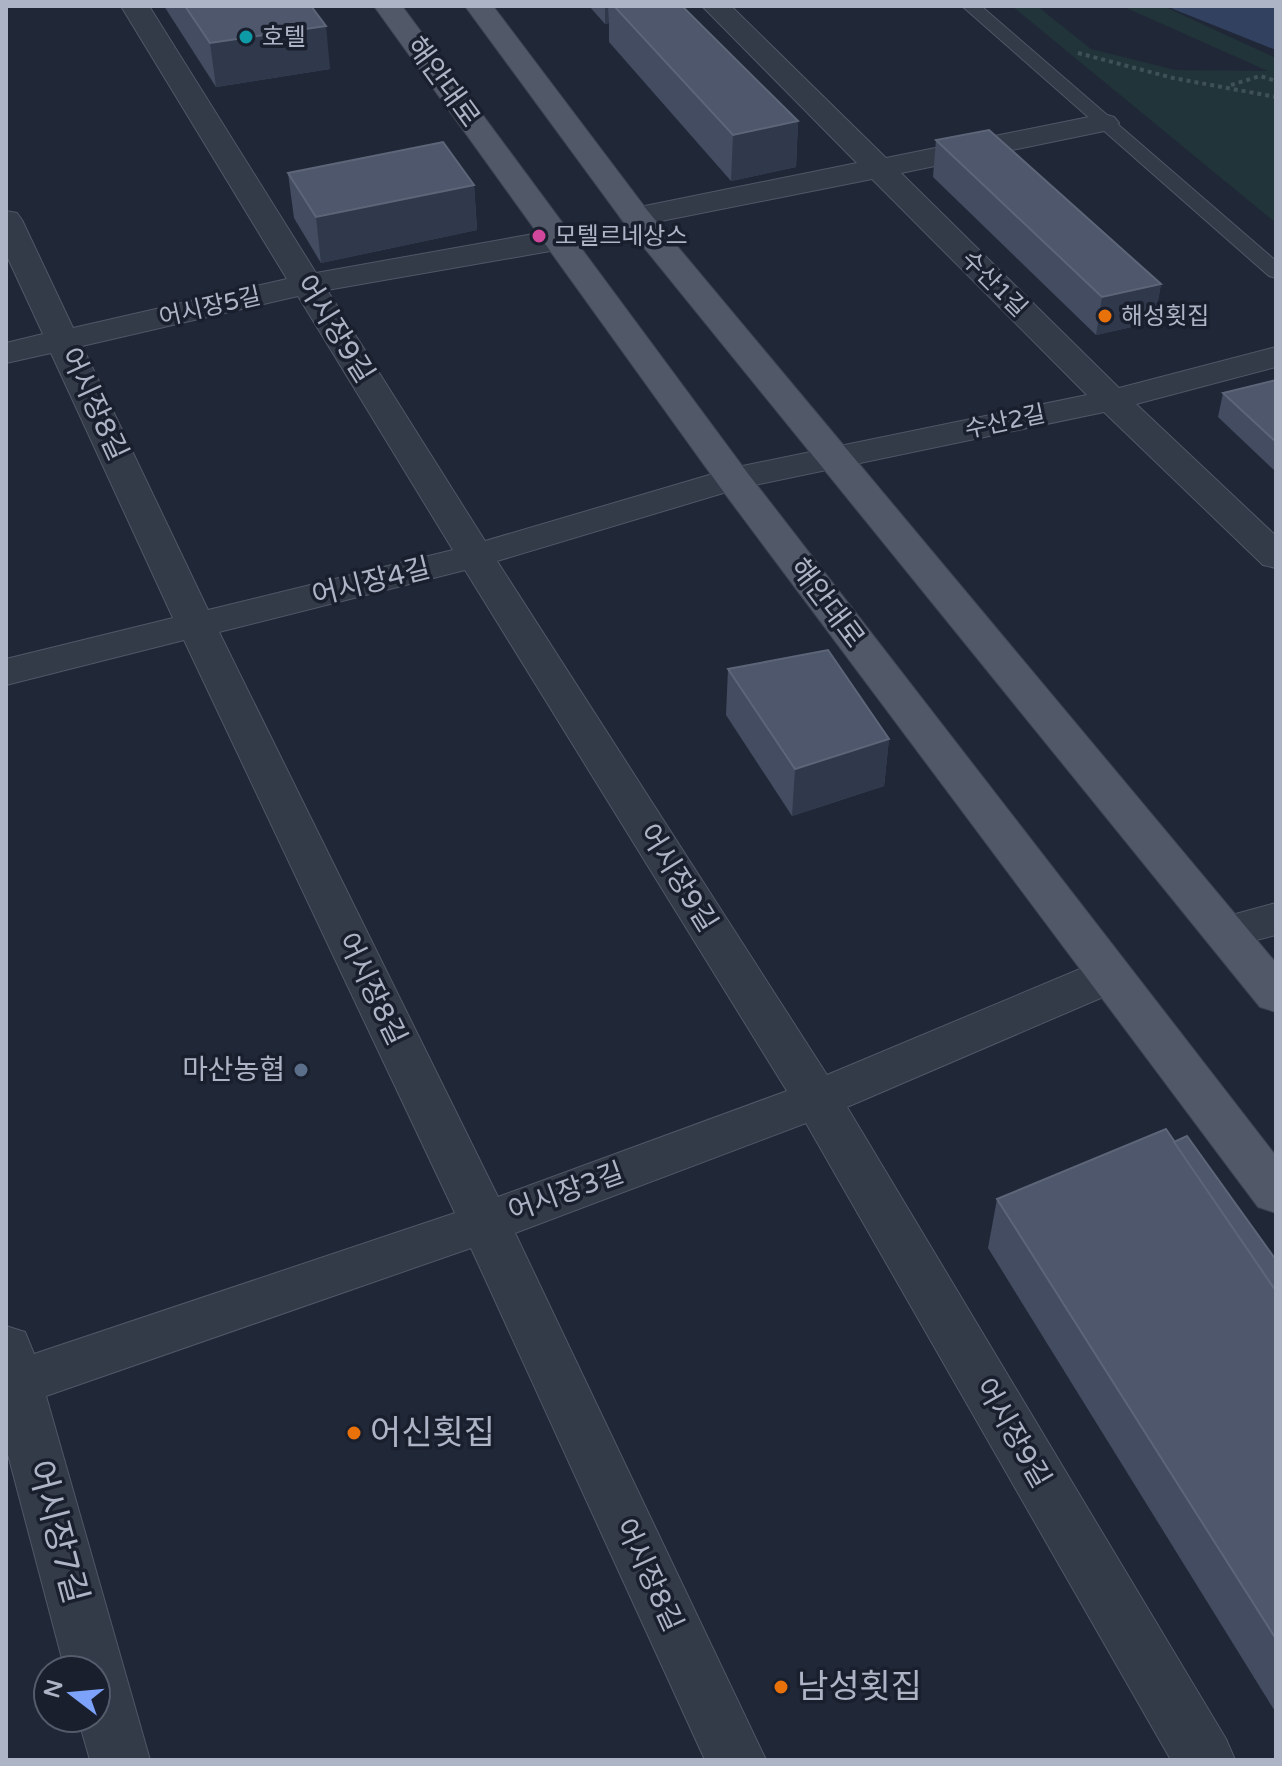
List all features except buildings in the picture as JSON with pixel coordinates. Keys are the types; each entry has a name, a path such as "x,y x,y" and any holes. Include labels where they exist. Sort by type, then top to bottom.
{"main road":[{"name":"해안대로","path":"388,6 733,479 1276,1193"},
{"path":"479,6 636,217 1276,995"}],"street":[{"name":"어시장9길","path":"135,6 475,556 817,1099 1205,1760"},
{"name":"수산1길","path":"716,6 876,168 1276,557"},
{"path":"636,217 1104,123"},
{"name":"어시장8길","path":"6,220 196,625 485,1223 736,1760"},
{"name":"어시장5길","path":"6,353 308,284 556,240"},
{"name":"수산2길","path":"733,479 1112,400 1276,357"},
{"name":"어시장4길","path":"6,672 475,556 733,479"},
{"path":"1226,932 1276,919"},
{"name":"어시장3길","path":"11,1366 485,1223 817,1099 1108,976"},
{"name":"어시장7길","path":"11,1366 90,1654"},
{"name":"어시장7길","path":"107,1734 111,1757"}],"lane":[{"path":"971,6 1276,272"}],"path":[{"path":"1072,51 1173,78 1276,97"},
{"path":"1228,86 1260,76 1276,81"}],"green space":[{"path":"1012,6 1037,6 1091,49 1175,70 1268,71 1122,6 1163,6 1276,58 1276,223"}],"water":[{"path":"1169,6 1276,6 1276,50 1173,9"}],"place":[{"name":"호텔","path":"246,37"},
{"name":"모텔르네상스","path":"539,236"},
{"name":"해성횟집","path":"1105,316"},
{"name":"마산농협","path":"301,1070"},
{"name":"어신횟집","path":"354,1433"},
{"name":"남성횟집","path":"781,1687"}]}
